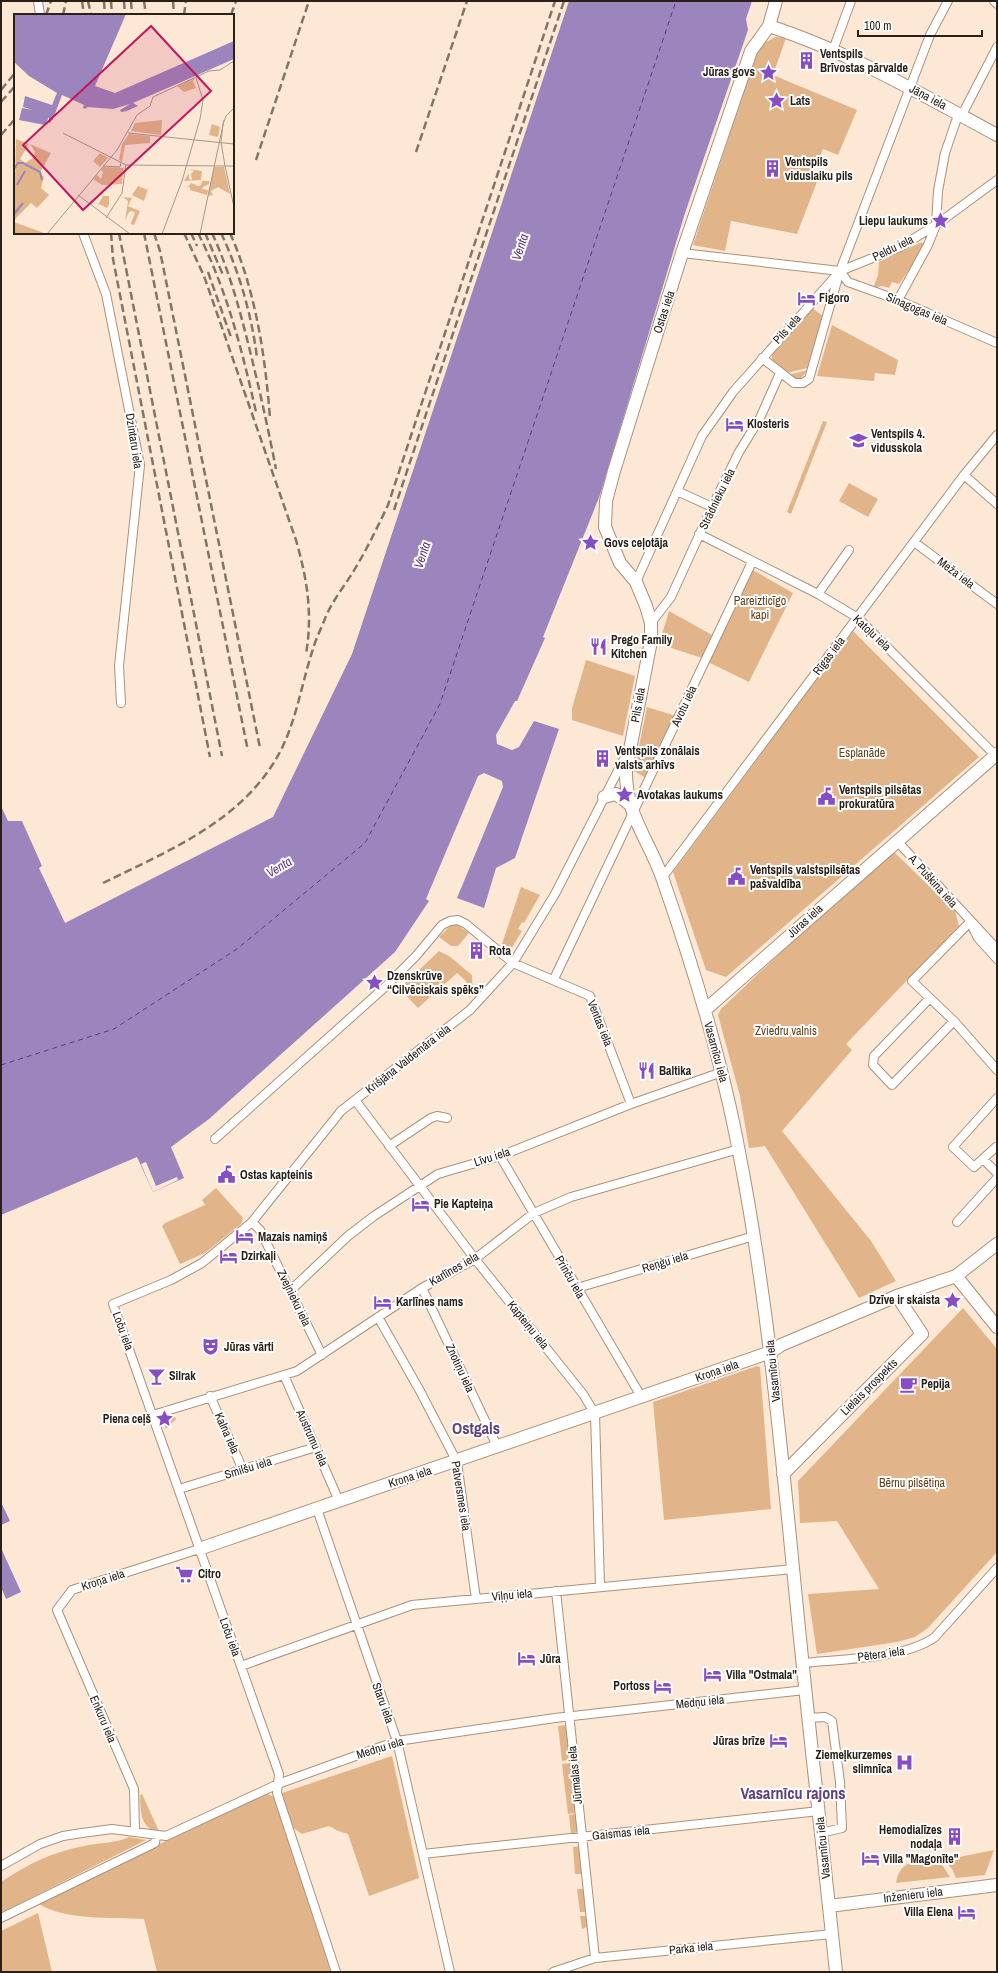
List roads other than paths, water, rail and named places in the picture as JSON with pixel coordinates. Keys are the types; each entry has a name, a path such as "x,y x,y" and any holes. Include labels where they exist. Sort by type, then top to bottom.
{"street":[{"path":"38,1 40,14"},
{"name":"Ostas iela","path":"651,623 636,582 620,563 609,539 605,527 606,501 616,464 682,253 750,51 769,26 776,1"},
{"path":"833,50 851,1"},
{"name":"Pils iela","path":"636,582 702,436 732,392 840,272 930,35 948,1"},
{"path":"994,1 997,4"},
{"name":"Jāņa iela","path":"769,26 833,50 910,87 997,134"},
{"path":"898,300 928,245 936,225 938,191 945,154 957,118 997,47"},
{"name":"Peldu iela","path":"682,253 840,272 900,247 936,225 997,180"},
{"name":"Dzintaru iela","path":"83,234 106,294 140,465 119,666 121,703"},
{"path":"762,358 794,383 803,383 809,379 840,272"},
{"name":"Sinagogas iela","path":"840,272 848,282 898,300 997,344"},
{"name":"Strādnieku iela","path":"651,623 671,597 712,507 739,452 760,418 780,373"},
{"name":"Rīgas iela","path":"662,878 964,475 997,435"},
{"path":"964,475 997,504"},
{"path":"677,491 712,507"},
{"name":"Katoļu iela","path":"699,534 818,594 858,618 997,755"},
{"name":"Meža iela","path":"914,542 997,604"},
{"path":"818,594 849,550"},
{"name":"Avotu iela","path":"554,979 752,562"},
{"name":"Pils iela","path":"626,788 626,770 651,641 651,623"},
{"name":"Krišjāņa Valdemāra iela","path":"114,1304 194,1268 212,1256 252,1222 336,1116 470,1010 513,963 555,894 631,745"},
{"name":"Jūras iela","path":"705,1010 997,755"},
{"name":"Vasarnīcu iela","path":"626,788 628,803 662,878 705,1010 722,1072 739,1149 754,1236 771,1352 802,1663 836,1972"},
{"path":"604,797 616,794 628,803"},
{"name":"A. Puškina iela","path":"897,841 970,922 997,949"},
{"name":"Ventas iela","path":"215,1139 386,987 416,956 442,925 450,920 458,920 466,924 513,963 527,970 554,979 590,996 631,1104"},
{"path":"970,922 912,981 954,1021 997,1070"},
{"name":"A. Puškina iela","path":"970,922 978,938 997,959"},
{"path":"930,998 874,1056 873,1065 892,1084 954,1021"},
{"name":"Līvu iela","path":"291,1290 348,1236 419,1185 438,1174 500,1156 631,1104 722,1072"},
{"path":"997,1098 953,1147 974,1167 984,1160 997,1147"},
{"name":"Kapteiņu iela","path":"355,1100 475,1259 582,1394 595,1414"},
{"path":"389,1146 431,1118 437,1116 446,1118"},
{"name":"Karlīnes iela","path":"153,1415 210,1396 284,1376 297,1371 422,1288 475,1259 534,1214 571,1197 739,1149"},
{"name":"Prinču iela","path":"500,1156 642,1398"},
{"path":"984,1160 997,1173"},
{"path":"957,1222 997,1178"},
{"name":"Zvejnieku iela","path":"252,1222 260,1230 322,1355"},
{"name":"Reņģu iela","path":"577,1288 754,1236"},
{"path":"771,1352 781,1345 897,1296 956,1276 997,1244"},
{"path":"956,1276 997,1327"},
{"name":"Znotiņu iela","path":"422,1288 498,1448"},
{"name":"Lielais prospekts","path":"784,1474 922,1334 897,1296"},
{"name":"Loču iela","path":"114,1304 279,1774 277,1793 336,1972"},
{"name":"Patversmes iela","path":"378,1317 420,1391 457,1462 476,1599"},
{"name":"Kroņa iela","path":"57,1610 72,1590 457,1462 771,1352"},
{"name":"Austrumu iela","path":"284,1376 339,1501"},
{"name":"Kalna iela","path":"210,1396 243,1470"},
{"path":"595,1414 600,1586"},
{"name":"Smilšu iela","path":"179,1490 316,1447"},
{"name":"Staru iela","path":"317,1509 397,1741 450,1972"},
{"name":"Pētera iela","path":"802,1663 900,1652 925,1644 935,1637 997,1568"},
{"name":"Viļņu iela","path":"241,1666 412,1605 600,1586 793,1569"},
{"name":"Jūrmalas iela","path":"556,1591 594,1958"},
{"name":"Enkuru iela","path":"57,1610 134,1789 135,1831"},
{"name":"Medņu iela","path":"1,1866 40,1844 63,1836 112,1829 135,1831 156,1836 166,1836 278,1784 397,1741 569,1716 805,1690"},
{"path":"808,1718 825,1716 832,1721 840,1782 842,1828 821,1833"},
{"name":"Gaismas iela","path":"423,1854 819,1811"},
{"path":"1,1918 155,1843 156,1836"},
{"name":"Inženieru iela","path":"828,1906 997,1885"},
{"name":"Parka iela","path":"553,1972 594,1958 832,1934"}],"water":[{"name":"Venta","path":"569,1 752,1 746,19 748,30 685,213 600,495 543,637 545,638 517,701 515,701 496,735 497,744 512,750 519,747 534,721 559,729 515,858 496,868 484,908 457,898 503,787 502,781 484,773 478,776 426,899 429,901 395,952 209,1119 171,1147 184,1178 153,1192 137,1157 1,1215 1,806 8,821 22,821 42,866 39,868 65,923 273,817 352,654"},
{"path":"1,1502 10,1521 1,1525"},
{"path":"1,1548 21,1592 6,1599 1,1587"}],"railway":[{"path":"46,14 51,1"},
{"path":"63,14 66,1"},
{"path":"82,1 84,14"},
{"path":"88,1 91,14"},
{"path":"104,1 105,14"},
{"path":"111,1 112,14"},
{"path":"124,1 125,14"},
{"path":"131,1 132,14"},
{"path":"144,1 146,14"},
{"path":"173,1 174,14"},
{"path":"184,14 186,1"},
{"path":"231,14 236,1"},
{"path":"256,160 309,1"},
{"path":"416,152 467,1"},
{"path":"103,883 179,845 227,814 247,796 266,774 281,750 287,738 295,713 314,645 326,616 373,536 388,505 555,1"},
{"path":"394,510 564,1"},
{"path":"1,90 14,74"},
{"path":"1,102 14,87"},
{"path":"1,135 14,120"},
{"path":"111,234 113,259 210,757"},
{"path":"119,234 222,756"},
{"path":"144,234 248,751"},
{"path":"154,234 160,251 260,748"},
{"path":"184,234 204,276 296,540 308,596 309,624 306,654"},
{"path":"191,234 197,246"},
{"path":"198,234 217,276 233,321 256,412"},
{"path":"205,234 223,275"},
{"path":"212,234 229,275 249,347 276,469"},
{"path":"221,234 234,263 244,294 252,326 257,358"},
{"path":"230,234 247,278 258,324 270,418"},
{"path":"208,272 232,340"}],"place":[{"name":"Ventspils Brīvostas pārvalde","path":"807,61"},
{"name":"Jūras govs","path":"768,72"},
{"name":"Lats","path":"777,101"},
{"name":"Ventspils viduslaiku pils","path":"772,169"},
{"name":"Liepu laukums","path":"941,221"},
{"name":"Figoro","path":"806,298"},
{"name":"Klosteris","path":"734,424"},
{"name":"Ventspils 4. vidusskola","path":"858,441"},
{"name":"Govs ceļotāja","path":"591,543"},
{"name":"Prego Family Kitchen","path":"598,647"},
{"name":"Ventspils zonālais valsts arhīvs","path":"602,758"},
{"name":"Avotakas laukums","path":"624,795"},
{"name":"Ventspils pilsētas prokuratūra","path":"826,797"},
{"name":"Ventspils valstspilsētas pašvaldība","path":"737,877"},
{"name":"Rota","path":"476,951"},
{"name":"Dzenskrūve “Cilvēciskais spēks”","path":"374,983"},
{"name":"Baltika","path":"646,1071"},
{"name":"Ostas kapteinis","path":"227,1175"},
{"name":"Pie Kapteiņa","path":"421,1204"},
{"name":"Mazais namiņš","path":"245,1237"},
{"name":"Dzirkaļi","path":"228,1256"},
{"name":"Dzīve ir skaista","path":"953,1300"},
{"name":"Karlīnes nams","path":"383,1302"},
{"name":"Jūras vārti","path":"211,1347"},
{"name":"Silrak","path":"156,1376"},
{"name":"Pepija","path":"908,1384"},
{"name":"Piena ceļš","path":"164,1419"},
{"name":"Citro","path":"185,1574"},
{"name":"Jūra","path":"527,1659"},
{"name":"Villa \"Ostmala\"","path":"713,1675"},
{"name":"Portoss","path":"663,1686"},
{"name":"Jūras brīze","path":"778,1741"},
{"name":"Ziemeļkurzemes slimnīca","path":"905,1762"},
{"name":"Hemodialīzes nodaļa","path":"955,1837"},
{"name":"Villa \"Magonīte\"","path":"870,1859"},
{"name":"Villa Elena","path":"966,1912"}],"district":[{"name":"Ostgals","path":"476,1428"},
{"name":"Vasarnīcu rajons","path":"793,1793"}],"park label":[{"name":"Pareizticīgo kapi","path":"760,608"},
{"name":"Esplanāde","path":"862,753"},
{"name":"Zviedru valnis","path":"786,1031"},
{"name":"Bērnu pilsētiņa","path":"912,1483"}]}
